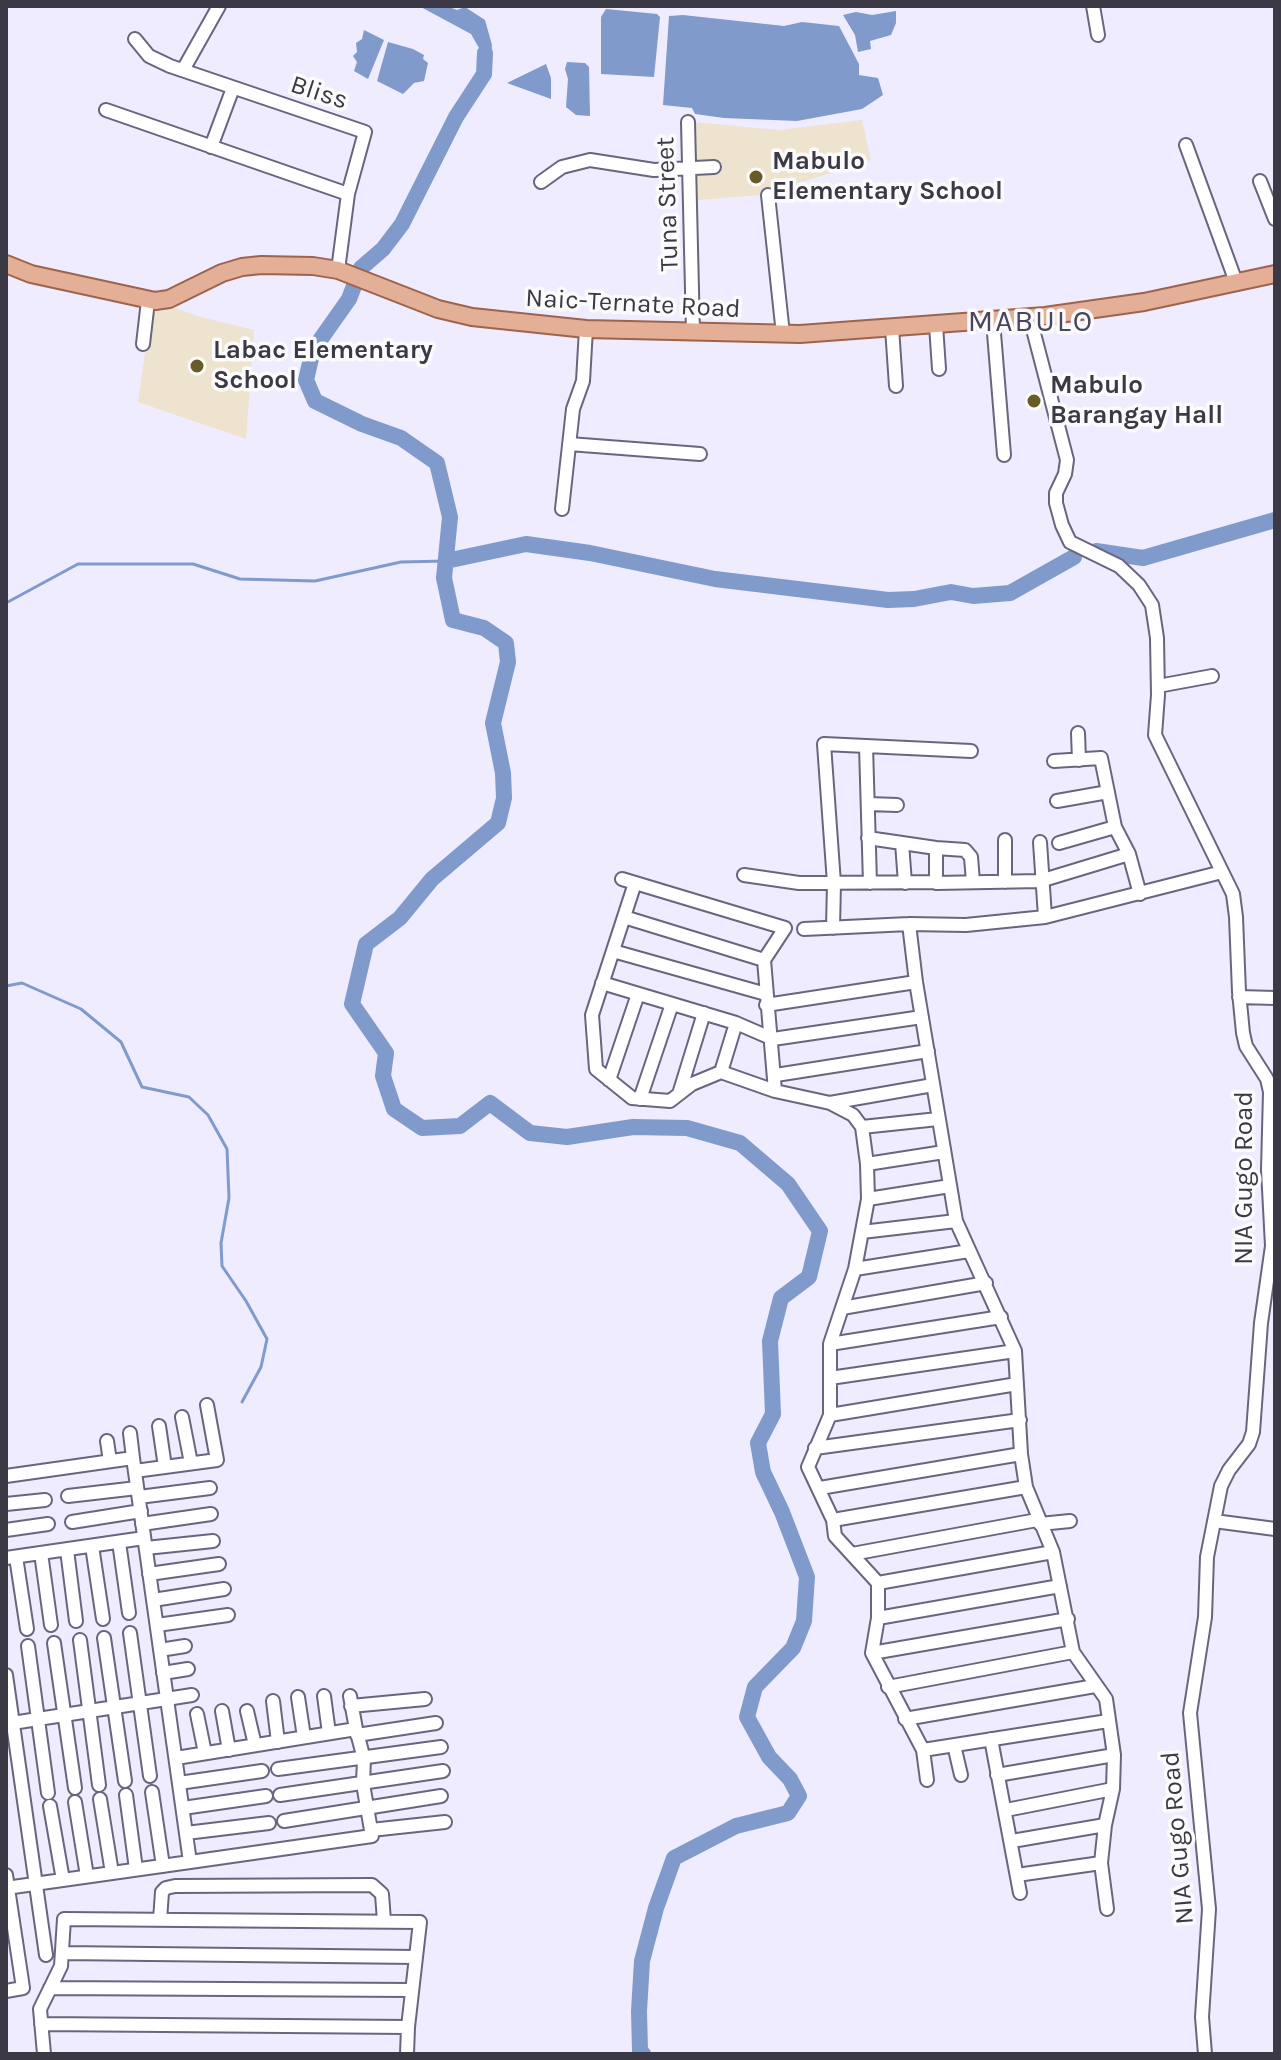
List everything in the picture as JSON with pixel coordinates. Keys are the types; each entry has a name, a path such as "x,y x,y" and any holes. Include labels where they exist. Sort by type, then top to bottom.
{"main road":[{"name":"Naic-Ternate Road","path":"6,264 31,274 148,301 169,299 222,273 242,267 282,264 346,272 438,309 472,317 586,329 783,334 1030,318 1144,302 1275,274"}],"street":[{"path":"183,70 219,6"},
{"path":"1093,6 1098,35"},
{"name":"Bliss","path":"135,39 149,56 183,70 365,132 348,194 346,272"},
{"path":"211,147 233,88"},
{"path":"106,110 348,194"},
{"name":"Tuna Street","path":"688,122 693,332"},
{"path":"1186,145 1236,282"},
{"path":"541,182 562,167 590,160 654,170 714,167"},
{"path":"1260,181 1275,219"},
{"path":"768,195 783,334"},
{"path":"143,344 148,301"},
{"name":"NIA Gugo Road","path":"1030,318 1067,460 1065,474 1056,493 1062,525 1070,542 1119,566 1149,599 1157,633 1155,725 1159,745 1235,904 1239,997 1246,1046 1262,1069 1270,1092 1267,1150 1274,1227 1270,1301 1253,1432 1249,1444 1221,1486 1207,1557 1205,1617 1190,1722 1209,1909 1202,2017 1205,2054"},
{"path":"993,321 1004,455"},
{"path":"936,325 939,369"},
{"path":"892,328 896,386"},
{"path":"562,509 573,409 583,381 586,329"},
{"path":"569,444 700,454"},
{"path":"1158,686 1212,676"},
{"path":"1078,733 1079,760"},
{"path":"833,928 834,883 824,744 971,751"},
{"path":"866,746 870,883"},
{"path":"1054,761 1101,758 1115,827 1129,854 1140,894"},
{"path":"1057,801 1108,792"},
{"path":"868,804 897,805"},
{"path":"1059,843 1115,827"},
{"path":"868,838 965,850 971,857 973,882"},
{"path":"1005,840 1005,882"},
{"path":"1040,842 1040,881 1045,917"},
{"path":"902,843 905,883"},
{"path":"936,848 936,882"},
{"path":"744,875 799,883 1040,881 1129,854"},
{"path":"804,929 909,924 966,925 1045,917 1222,872"},
{"path":"775,1091 764,960 785,928 628,881 624,917 592,1015 596,1069 632,1098 670,1101 692,1084 721,1072 775,1091 830,1103 853,1115 862,1127 868,1199 855,1269 830,1344 830,1415 808,1467 833,1520 835,1536 878,1583 878,1618 872,1653 923,1750 927,1780"},
{"path":"624,917 764,960"},
{"path":"909,924 956,1221 1015,1351 1026,1487 1053,1552 1073,1652 1106,1699 1114,1755 1113,1789 1101,1863 1107,1909"},
{"path":"613,951 766,1000 916,982"},
{"path":"602,983 736,1023 773,1039 922,1017"},
{"path":"609,1080 638,994"},
{"path":"1239,997 1275,998"},
{"path":"640,1099 672,1004"},
{"path":"679,1094 704,1013"},
{"path":"721,1072 736,1023"},
{"path":"776,1075 928,1051"},
{"path":"830,1103 933,1085"},
{"path":"862,1127 938,1119"},
{"path":"867,1164 944,1152"},
{"path":"868,1199 950,1186"},
{"path":"862,1232 956,1221"},
{"path":"855,1269 969,1251"},
{"path":"842,1308 986,1283"},
{"path":"830,1344 1001,1317"},
{"path":"830,1378 1015,1351"},
{"path":"830,1415 1017,1384"},
{"path":"6,1476 110,1461 165,1467 217,1460 207,1405"},
{"path":"182,1417 191,1463"},
{"path":"815,1448 1020,1420"},
{"path":"159,1426 165,1467"},
{"path":"130,1433 190,1862"},
{"path":"107,1441 110,1461"},
{"path":"820,1488 1021,1454"},
{"path":"833,1520 1026,1487"},
{"path":"72,1522 210,1488"},
{"path":"68,1496 211,1514"},
{"path":"6,1504 45,1500"},
{"path":"852,1554 1038,1522 1070,1521"},
{"path":"1214,1521 1275,1529"},
{"path":"6,1530 48,1524"},
{"path":"27,1629 11,1558 119,1542 213,1541"},
{"path":"119,1542 129,1613"},
{"path":"92,1546 103,1619"},
{"path":"67,1550 76,1621"},
{"path":"878,1583 1053,1552"},
{"path":"41,1553 51,1625"},
{"path":"149,1574 219,1564"},
{"path":"878,1618 1060,1586"},
{"path":"153,1600 224,1589"},
{"path":"157,1625 228,1615"},
{"path":"872,1653 1068,1619"},
{"path":"130,1633 150,1776"},
{"path":"104,1638 125,1781"},
{"path":"80,1640 112,1873"},
{"path":"54,1643 75,1788"},
{"path":"28,1646 63,1880"},
{"path":"160,1650 185,1646"},
{"path":"888,1687 1073,1652"},
{"path":"163,1673 188,1669"},
{"path":"6,1675 9,1724 46,1955"},
{"path":"905,1719 1095,1686"},
{"path":"9,1724 192,1695"},
{"path":"324,1696 329,1733"},
{"path":"298,1697 304,1737"},
{"path":"6,1991 23,1988 7,1883 34,1884 372,1836 363,1784 364,1759 350,1701 425,1699"},
{"path":"273,1701 278,1742"},
{"path":"222,1711 229,1750"},
{"path":"247,1711 255,1745"},
{"path":"197,1714 205,1753"},
{"path":"923,1750 1108,1721"},
{"path":"176,1758 329,1733 436,1723"},
{"path":"991,1739 1020,1893"},
{"path":"954,1745 961,1775"},
{"path":"278,1769 441,1747"},
{"path":"997,1775 1114,1755"},
{"path":"179,1783 262,1771"},
{"path":"280,1795 443,1771"},
{"path":"1006,1810 1113,1789"},
{"path":"152,1792 163,1866"},
{"path":"126,1795 136,1869"},
{"path":"183,1808 266,1796"},
{"path":"284,1821 441,1796"},
{"path":"75,1802 87,1876"},
{"path":"371,1830 445,1822"},
{"path":"186,1833 269,1823"},
{"path":"1012,1841 1105,1825"},
{"path":"1017,1875 1101,1863"},
{"path":"160,1920 162,1892 175,1886 372,1885 382,1894 384,1921"},
{"path":"44,2054 40,2009 61,1966 64,1919 420,1922 407,2054"},
{"path":"62,1953 416,1957"},
{"path":"50,1988 412,1990"},
{"path":"41,2024 408,2027"}],"shaded area":[{"name":"Mabulo Elementary School","path":"862,120 871,160 761,195 698,200 694,122 779,130"},
{"name":"Labac Elementary School","path":"152,304 170,306 254,330 246,439 138,402"}],"water":[{"path":"419,6 447,6 457,10 465,7 485,20 492,45 490,62 484,74 479,48 471,34"},
{"path":"606,9 657,14 660,17 654,77 601,74 601,17"},
{"path":"896,11 896,23 891,35 870,41 871,49 858,52 855,35 843,15"},
{"path":"669,16 784,26 802,22 839,26 859,64 859,75 878,78 883,95 862,109 797,121 724,118 695,114 692,108 663,105"},
{"path":"364,30 384,40 368,79 354,71 356,43 362,39"},
{"path":"388,42 413,49 424,55 423,59 428,63 424,81 414,83 403,94 377,81"},
{"path":"567,62 585,63 589,67 590,116 576,115 566,107"},
{"path":"546,64 551,78 551,99 507,83"}],"waterway":[{"path":"485,53 484,74 456,117 402,224 383,249 361,268 349,299 313,350 306,380 315,401 362,424 401,438 437,463 450,517 444,578 453,620 484,628 506,643 508,662 493,723 503,773 504,798 498,823 432,879 400,918 366,944 352,1004 386,1053 383,1076 394,1109 422,1128 460,1126 490,1103 530,1133 567,1137 633,1127 687,1128 740,1143 788,1184 820,1231 809,1277 781,1298 770,1341 773,1414 758,1443 763,1472 807,1577 804,1621 793,1648 755,1687 747,1717 769,1757 790,1779 799,1796 788,1813 736,1826 674,1858 642,1961 639,2011 640,2051 643,2054"},
{"path":"1096,551 1143,558 1275,520"},
{"path":"446,561 526,544 590,553 715,579 888,600 951,592 973,596 1010,593 1074,557"},
{"path":"6,603 78,564 193,564 240,579 315,581 401,562 446,561"},
{"path":"6,986 22,983 81,1009 121,1042 142,1087 189,1097 208,1115 227,1149 229,1198 221,1243 222,1266 267,1339 261,1367 242,1402"}],"place":[{"name":"Mabulo Elementary School","path":"756,177"},
{"name":"Labac Elementary School","path":"197,366"},
{"name":"Mabulo Barangay Hall","path":"1034,401"}],"district":[{"name":"MABULO","path":"1031,322"}]}
